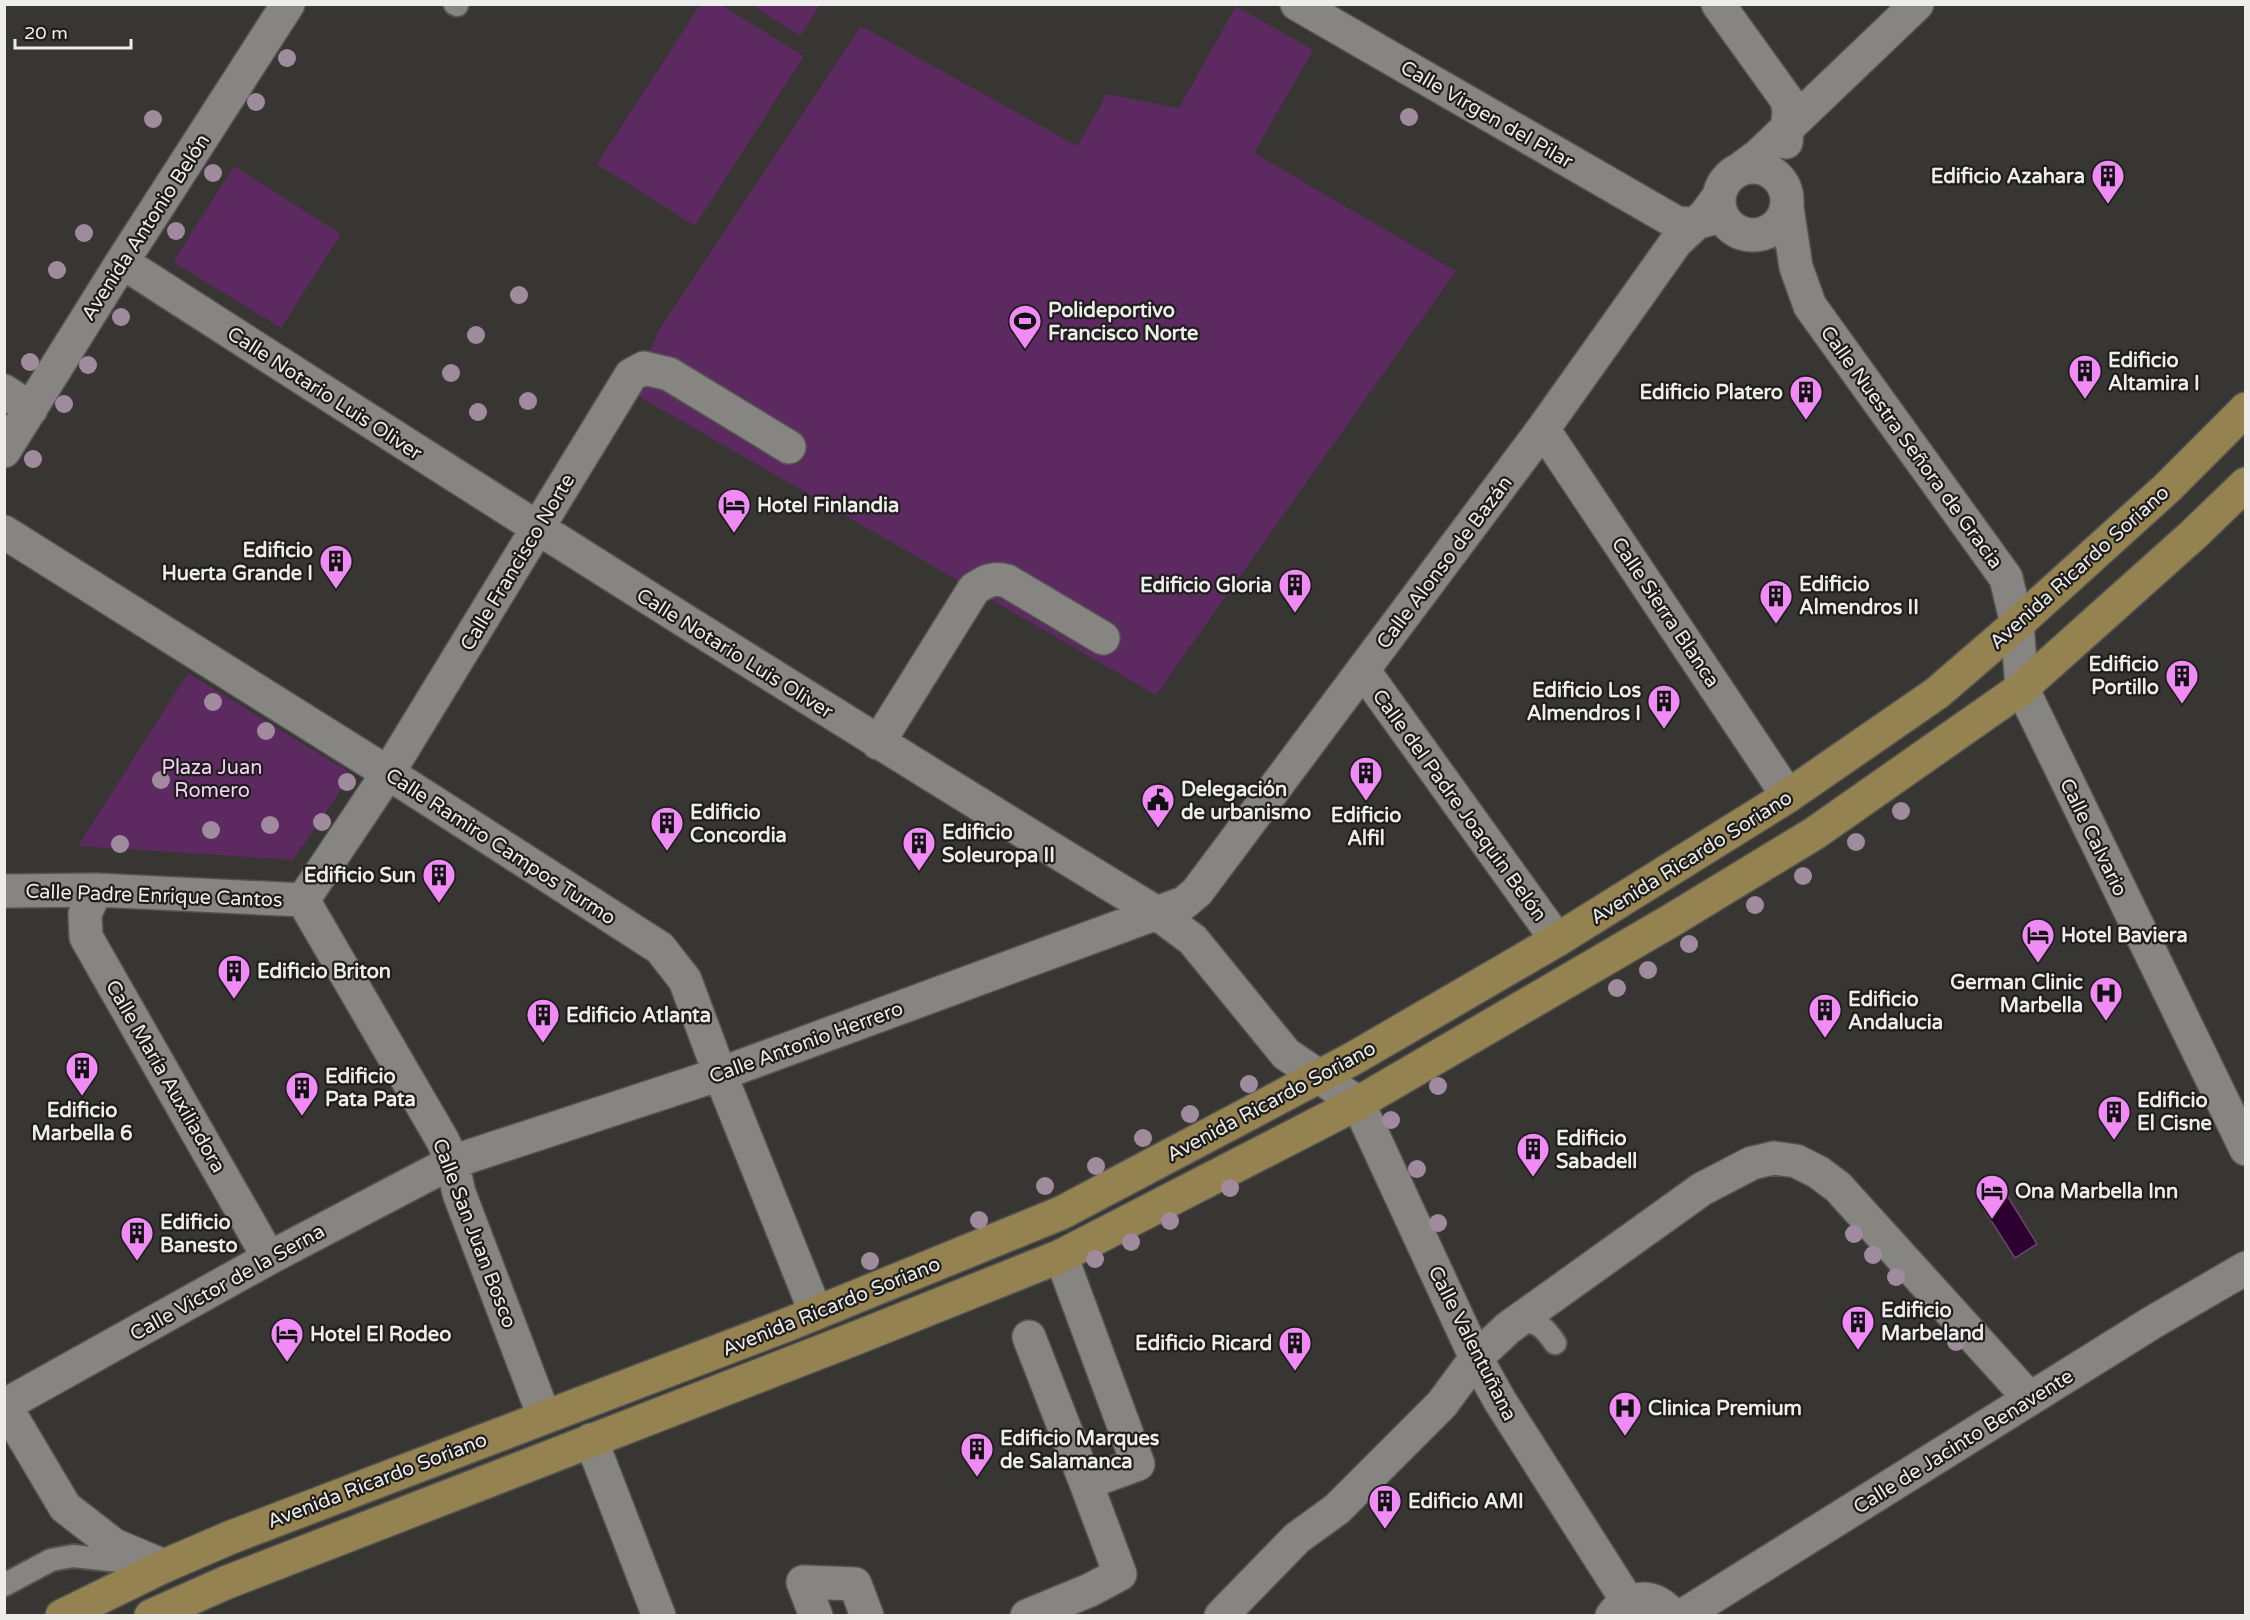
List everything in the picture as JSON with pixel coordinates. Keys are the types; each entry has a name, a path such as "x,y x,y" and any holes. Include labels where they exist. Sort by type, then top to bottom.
{"main road":[{"name":"Avenida Ricardo Soriano","path":"62,1616 164,1566 229,1538 816,1313 1061,1213 1319,1077 1557,940 1788,796 1937,693 2018,624 2167,488 2246,409"},
{"name":"Avenida Ricardo Soriano","path":"162,1613 209,1589 856,1338 1060,1256 1358,1103 1672,920 1815,833 2022,688 2193,535 2246,484"},
{"path":"1937,693 1973,682 2004,683 2022,688"}],"street":[{"name":"Avenida Antonio Belón","path":"4,451 288,4"},
{"name":"Calle Virgen del Pilar","path":"1297,4 1711,214"},
{"path":"1718,4 1796,113"},
{"name":"Calle Alonso de Bazán","path":"1157,913 1184,903 1197,892 1543,429 1711,214 1796,113 1917,4"},
{"name":"Calle Nuestra Señora de Gracia","path":"1796,113 1785,197 1800,282 1815,314 2006,578 2018,624 2022,688"},
{"path":"1752,167 1767,169 1778,177 1785,197 1780,223 1771,230 1756,235 1711,214 1752,167"},
{"name":"Calle Nuestra Señora de Gracia","path":"1711,214 1752,241 1800,282"},
{"name":"Calle Notario Luis Oliver","path":"122,262 537,530 878,743 1157,913 1193,940 1286,1054 1358,1103"},
{"name":"Calle Francisco Norte","path":"303,900 388,773 631,375 644,368 669,374 789,447"},
{"path":"4,391 31,409"},
{"name":"Calle Sierra Blanca","path":"1543,429 1788,796"},
{"name":"Calle Ramiro Campos Turmo","path":"4,532 388,773 660,948 685,980 720,1074 816,1313"},
{"path":"878,743 974,589 983,583 996,578 1007,581 1103,638"},
{"name":"Calle del Padre Joaquin Belón","path":"1363,670 1557,940"},
{"name":"Calle Calvario","path":"2022,688 2246,1149"},
{"name":"Calle Padre Enrique Cantos","path":"4,891 96,890 303,900"},
{"name":"Calle María Auxiliadora","path":"96,890 85,914 86,937 269,1258"},
{"name":"Calle San Juan Bosco","path":"303,900 443,1141 452,1162 459,1193 544,1416"},
{"name":"Calle Antonio Herrero","path":"452,1162 720,1074 1157,913"},
{"name":"Calle Valentuñana","path":"1358,1103 1476,1358 1620,1609"},
{"path":"1221,1616 1297,1538 1337,1509 1442,1404 1476,1358 1519,1320 1702,1190 1752,1163 1774,1158 1796,1161 1818,1172 1838,1187 2030,1399"},
{"name":"Calle Victor de la Serna","path":"5,1405 269,1258 452,1162"},
{"path":"1060,1256 1128,1415 1138,1464 1086,1483"},
{"name":"Calle de Jacinto Benavente","path":"1682,1616 2153,1322 2246,1268"},
{"path":"1026,1616 1090,1590 1120,1574 1029,1337"},
{"path":"5,1405 65,1507 114,1545 164,1566"},
{"path":"591,1440 659,1616"},
{"path":"816,1616 803,1582 855,1584 867,1616"},
{"path":"1620,1609 1641,1599 1651,1599 1672,1616"}],"lane":[{"path":"1519,1320 1532,1321 1542,1326 1555,1343"},
{"path":"4,1585 51,1560 73,1556 164,1566"}],"green space":[{"path":"757,4 820,5 800,36 755,7"},
{"path":"700,5 721,5 804,56 695,226 597,164"},
{"name":"Polideportivo Francisco Norte","path":"1236,6 1313,50 1254,153 1456,271 1156,695 635,394 657,333 861,26 1077,146 1107,94 1179,108"},
{"path":"234,166 341,234 281,328 173,262"},
{"name":"Plaza Juan Romero","path":"188,673 352,774 293,860 78,846"}],"shaded area":[{"path":"2008,1197 2037,1244 2015,1258 1985,1211"}],"place":[{"name":"Edificio Azahara","path":"2108,205"},
{"name":"Polideportivo Francisco Norte","path":"1025,350"},
{"name":"Edificio Altamira I","path":"2085,400"},
{"name":"Edificio Platero","path":"1806,421"},
{"name":"Hotel Finlandia","path":"734,534"},
{"name":"Edificio Huerta Grande I","path":"336,590"},
{"name":"Edificio Gloria","path":"1295,614"},
{"name":"Edificio Almendros II","path":"1776,625"},
{"name":"Edificio Portillo","path":"2182,705"},
{"name":"Edificio Los Almendros I","path":"1664,730"},
{"name":"Edificio Alfil","path":"1366,802"},
{"name":"Delegación de urbanismo","path":"1158,829"},
{"name":"Edificio Concordia","path":"667,852"},
{"name":"Edificio Soleuropa II","path":"919,872"},
{"name":"Edificio Sun","path":"439,904"},
{"name":"Hotel Baviera","path":"2038,964"},
{"name":"Edificio Briton","path":"234,1000"},
{"name":"German Clinic Marbella","path":"2106,1022"},
{"name":"Edificio Andalucia","path":"1825,1039"},
{"name":"Edificio Atlanta","path":"543,1044"},
{"name":"Edificio Marbella 6","path":"82,1097"},
{"name":"Edificio Pata Pata","path":"302,1117"},
{"name":"Edificio El Cisne","path":"2114,1141"},
{"name":"Edificio Sabadell","path":"1533,1178"},
{"name":"Ona Marbella Inn","path":"1992,1220"},
{"name":"Edificio Banesto","path":"137,1262"},
{"name":"Edificio Marbeland","path":"1858,1351"},
{"name":"Hotel El Rodeo","path":"287,1363"},
{"name":"Edificio Ricard","path":"1295,1372"},
{"name":"Clinica Premium","path":"1625,1437"},
{"name":"Edificio Marques de Salamanca","path":"977,1478"},
{"name":"Edificio AMI","path":"1385,1530"}]}
